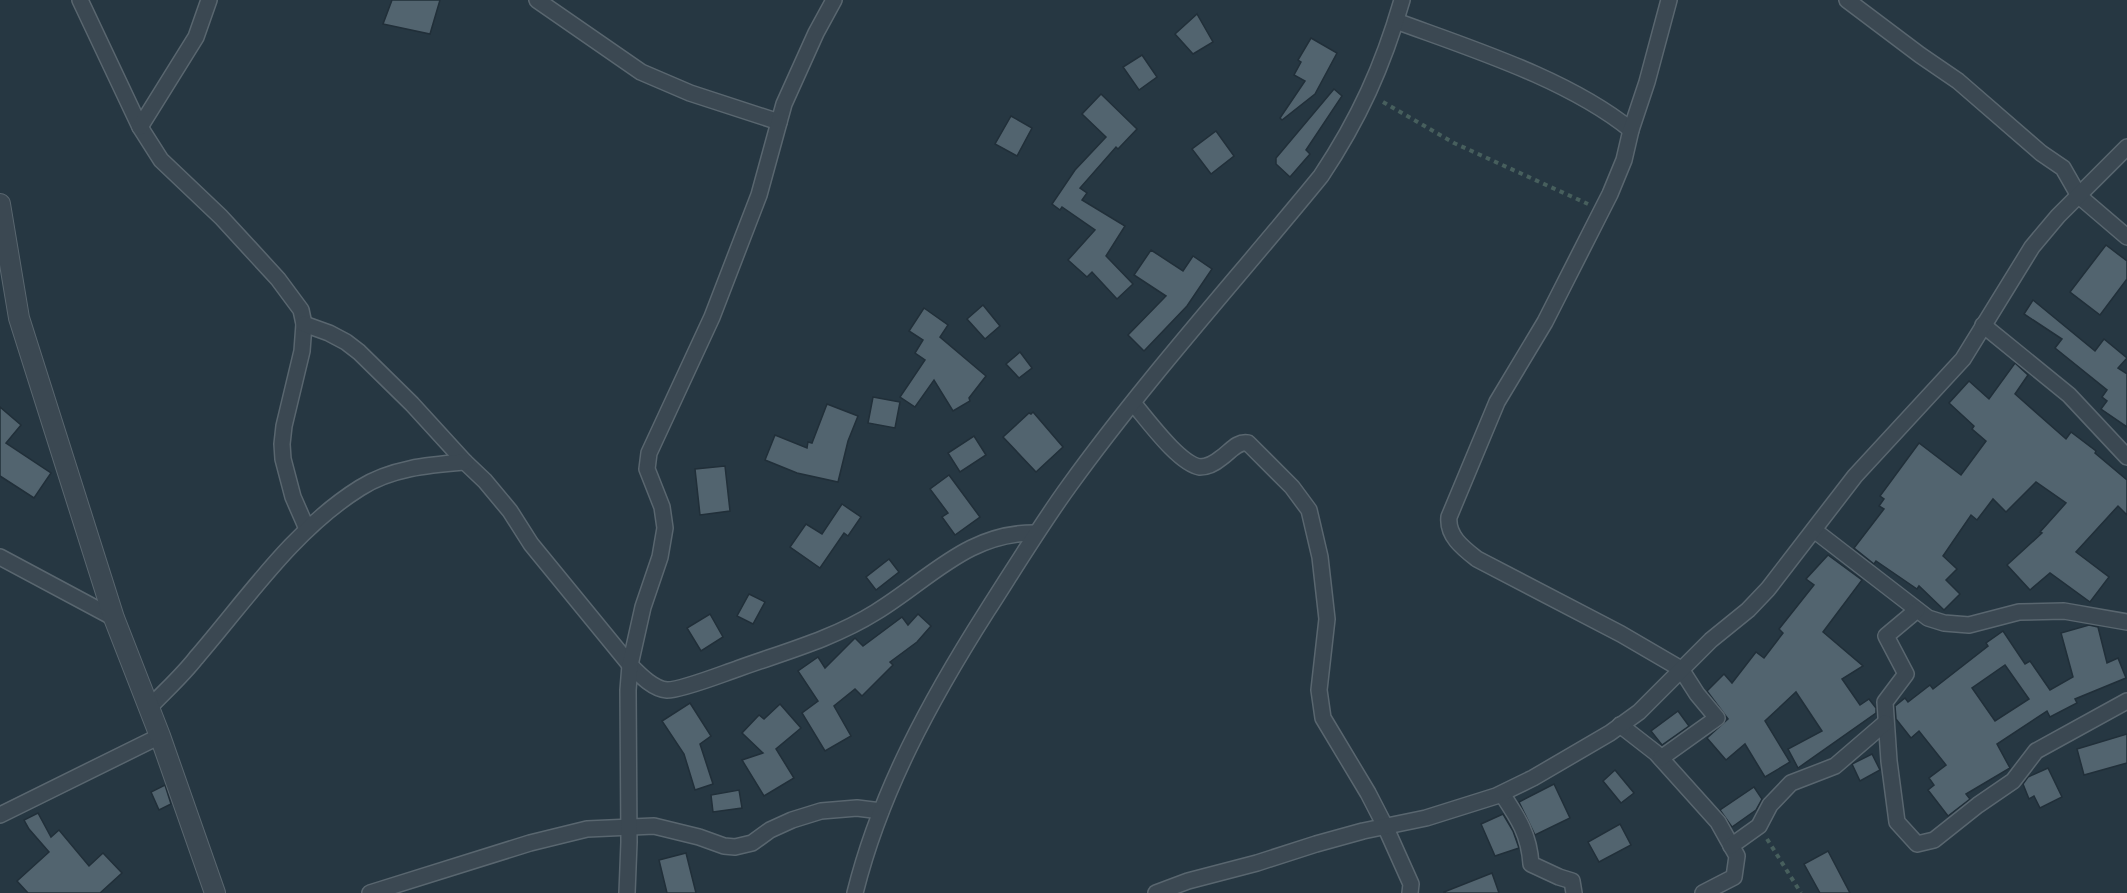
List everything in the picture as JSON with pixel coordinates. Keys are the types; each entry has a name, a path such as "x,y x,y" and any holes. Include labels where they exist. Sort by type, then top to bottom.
{"street":[{"path":"80,0 140,127 160,160 221,217 285,287 301,310 304,324 302,351 284,426 282,444 283,459 293,497 307,528"},
{"path":"140,127 196,38 209,0"},
{"path":"537,0 641,72 690,93 779,122"},
{"path":"627,893 630,665 643,607 660,556 665,528 662,507 647,469 649,453 712,317 759,195 784,104 816,33 834,0"},
{"path":"855,893 881,811 896,774 957,658 1036,533 1070,485 1133,403 1321,176 1344,143 1369,94 1389,46 1402,0"},
{"path":"1661,758 1717,718 1697,694 1681,669 1621,634 1476,559 1458,545 1449,525 1449,517 1497,402 1545,322 1602,211 1624,160 1669,0"},
{"path":"1848,0 1920,56 1958,81 2041,153 2063,168 2079,196 2127,237"},
{"path":"1396,21 1545,79 1609,112 1631,130"},
{"path":"1156,893 1188,881 1257,863 1316,844 1426,818 1502,794 1533,778 1639,712 1711,640 1748,610 1768,589 1855,476 1963,359 2032,248 2127,147"},
{"path":"0,204 19,318 114,618 160,736 215,893"},
{"path":"304,324 329,333 359,352 412,404 504,503 531,544 630,665 648,681 667,690 714,677 818,641 876,612 946,561 992,538 1016,533 1036,533"},
{"path":"1983,325 2069,395 2127,457"},
{"path":"1133,403 1174,450 1193,465 1202,467 1212,464 1237,445 1243,442 1248,443 1285,479 1309,510 1320,557 1327,619 1319,690 1323,718 1385,826 1411,884 1410,893"},
{"path":"149,708 196,659 307,528 361,487 396,472 427,465 465,462"},
{"path":"1814,530 1928,618 1944,623 1969,625 2019,612 2064,611 2127,622"},
{"path":"0,557 114,618"},
{"path":"1917,610 1886,636 1906,674 1885,702 1885,723 1898,822 1917,844 1934,840 1977,805 2013,781 2036,751 2127,701"},
{"path":"1731,846 1759,826 1770,805 1791,783 1835,766 1885,723"},
{"path":"1620,725 1661,758 1718,822 1737,856 1734,877 1703,893"},
{"path":"0,815 160,736"},
{"path":"1502,794 1526,834 1530,846 1531,864 1572,881 1574,893"},
{"path":"370,893 530,843 587,829 654,826 735,847 752,843 770,830 792,820 820,812 857,808 881,811"}],"path":[{"path":"1369,94 1454,143 1602,211"},
{"path":"1759,826 1801,893"}],"building":[{"path":"392,0 440,0 430,34 383,24"},
{"path":"1197,14 1213,42 1193,54 1175,34"},
{"path":"1311,38 1337,53 1315,94 1282,120 1280,118 1305,81 1294,75 1301,62 1298,60"},
{"path":"1142,55 1157,77 1139,90 1123,67"},
{"path":"1334,89 1342,96 1306,150 1310,154 1290,177 1276,164 1276,158"},
{"path":"1101,94 1137,129 1118,149 1116,147 1080,188 1087,193 1082,200 1125,226 1106,256 1133,284 1117,299 1092,272 1087,277 1068,260 1095,230 1062,207 1060,210 1052,204 1075,170 1106,137 1082,114"},
{"path":"1011,116 1032,128 1017,156 995,144"},
{"path":"1216,131 1234,156 1211,174 1192,149"},
{"path":"2106,245 2127,261 2127,279 2100,315 2070,292"},
{"path":"1151,250 1183,271 1193,256 1212,269 1187,306 1144,351 1128,335 1166,296 1134,275"},
{"path":"2033,300 2095,351 2104,339 2127,358 2118,368 2127,374 2127,427 2101,409 2107,401 2102,397 2107,390 2055,348 2062,339 2024,314"},
{"path":"983,305 1000,326 985,339 967,319"},
{"path":"924,308 948,325 940,337 986,376 969,398 970,401 953,411 934,380 915,407 900,397 925,360 915,353 923,340 909,331"},
{"path":"1020,352 1032,368 1019,378 1006,364"},
{"path":"2015,363 2028,375 2015,394 2066,439 2071,432 2096,451 2095,453 2127,480 2127,515 2118,506 2076,552 2109,577 2090,602 2050,573 2030,590 2007,565 2042,533 2040,532 2066,503 2036,482 2006,512 1993,499 1977,520 1971,515 1943,556 1957,569 1946,580 1960,594 1944,610 1919,586 1917,589 1876,561 1874,564 1854,548 1884,509 1879,506 1884,499 1880,496 1919,443 1961,475 1986,441 1972,429 1974,426 1949,403 1969,381 1989,399"},
{"path":"873,397 900,402 895,428 868,423"},
{"path":"827,404 858,416 848,441 838,482 797,473 765,460 775,435 807,448 808,442 812,443"},
{"path":"0,407 21,425 6,443 51,473 34,498 0,476"},
{"path":"1033,412 1063,447 1036,472 1003,437"},
{"path":"974,436 986,455 960,472 948,453"},
{"path":"725,466 730,511 700,515 695,469"},
{"path":"949,475 980,517 955,535 942,517 948,513 930,489"},
{"path":"842,504 861,517 848,536 844,533 820,568 790,547 806,524 822,534"},
{"path":"1828,555 1862,580 1823,632 1863,666 1842,679 1860,705 1869,699 1876,708 1876,713 1798,768 1788,749 1822,731 1796,692 1765,721 1790,762 1765,777 1745,744 1726,760 1707,738 1728,719 1707,691 1724,674 1732,683 1756,652 1764,658 1783,633 1779,629 1814,585 1806,579"},
{"path":"889,559 899,572 876,590 866,577"},
{"path":"749,594 765,602 753,624 737,616"},
{"path":"710,614 723,637 701,651 687,628"},
{"path":"918,614 931,626 917,642 890,662 893,665 862,696 855,689 834,706 851,736 825,751 802,713 818,701 798,671 818,657 825,668 855,638 863,646 902,617 908,625"},
{"path":"2089,625 2098,627 2107,663 2118,658 2126,678 2075,699 2077,703 2050,717 2047,711 1997,744 2010,768 1966,794 1970,799 1948,816 1928,790 1934,785 1929,778 1946,765 1919,731 1911,738 1896,719 1895,706 1905,698 1908,702 1930,685 1933,689 1988,646 1986,643 2003,631 2025,664 2030,661 2050,690 2073,677 2061,633","holes":["2005,665 2029,699 1995,721 1972,688"]},
{"path":"690,703 711,736 700,744 713,784 695,790 684,754 662,721"},
{"path":"780,704 801,728 776,749 794,778 764,796 742,760 763,753 742,733 759,715 764,719"},
{"path":"1678,711 1689,726 1662,745 1651,731"},
{"path":"2127,734 2127,763 2084,775 2077,749"},
{"path":"1872,754 1880,770 1860,781 1852,764"},
{"path":"2048,768 2062,797 2040,808 2034,796 2029,799 2023,784 2028,777"},
{"path":"1615,770 1634,793 1621,803 1603,781"},
{"path":"1554,784 1570,818 1535,835 1519,802"},
{"path":"165,785 171,804 159,810 151,792"},
{"path":"1754,787 1762,799 1756,810 1732,827 1720,810"},
{"path":"739,790 742,808 713,812 711,795"},
{"path":"38,813 51,837 59,830 89,866 103,853 122,873 100,893 28,893 17,881 49,852 24,820"},
{"path":"1503,814 1513,831 1519,848 1495,856 1481,824"},
{"path":"1620,824 1631,845 1599,862 1588,842"},
{"path":"1828,851 1850,893 1820,893 1804,864"},
{"path":"686,853 696,893 667,893 659,860"},
{"path":"1492,873 1499,893 1444,893 1444,892"}]}
